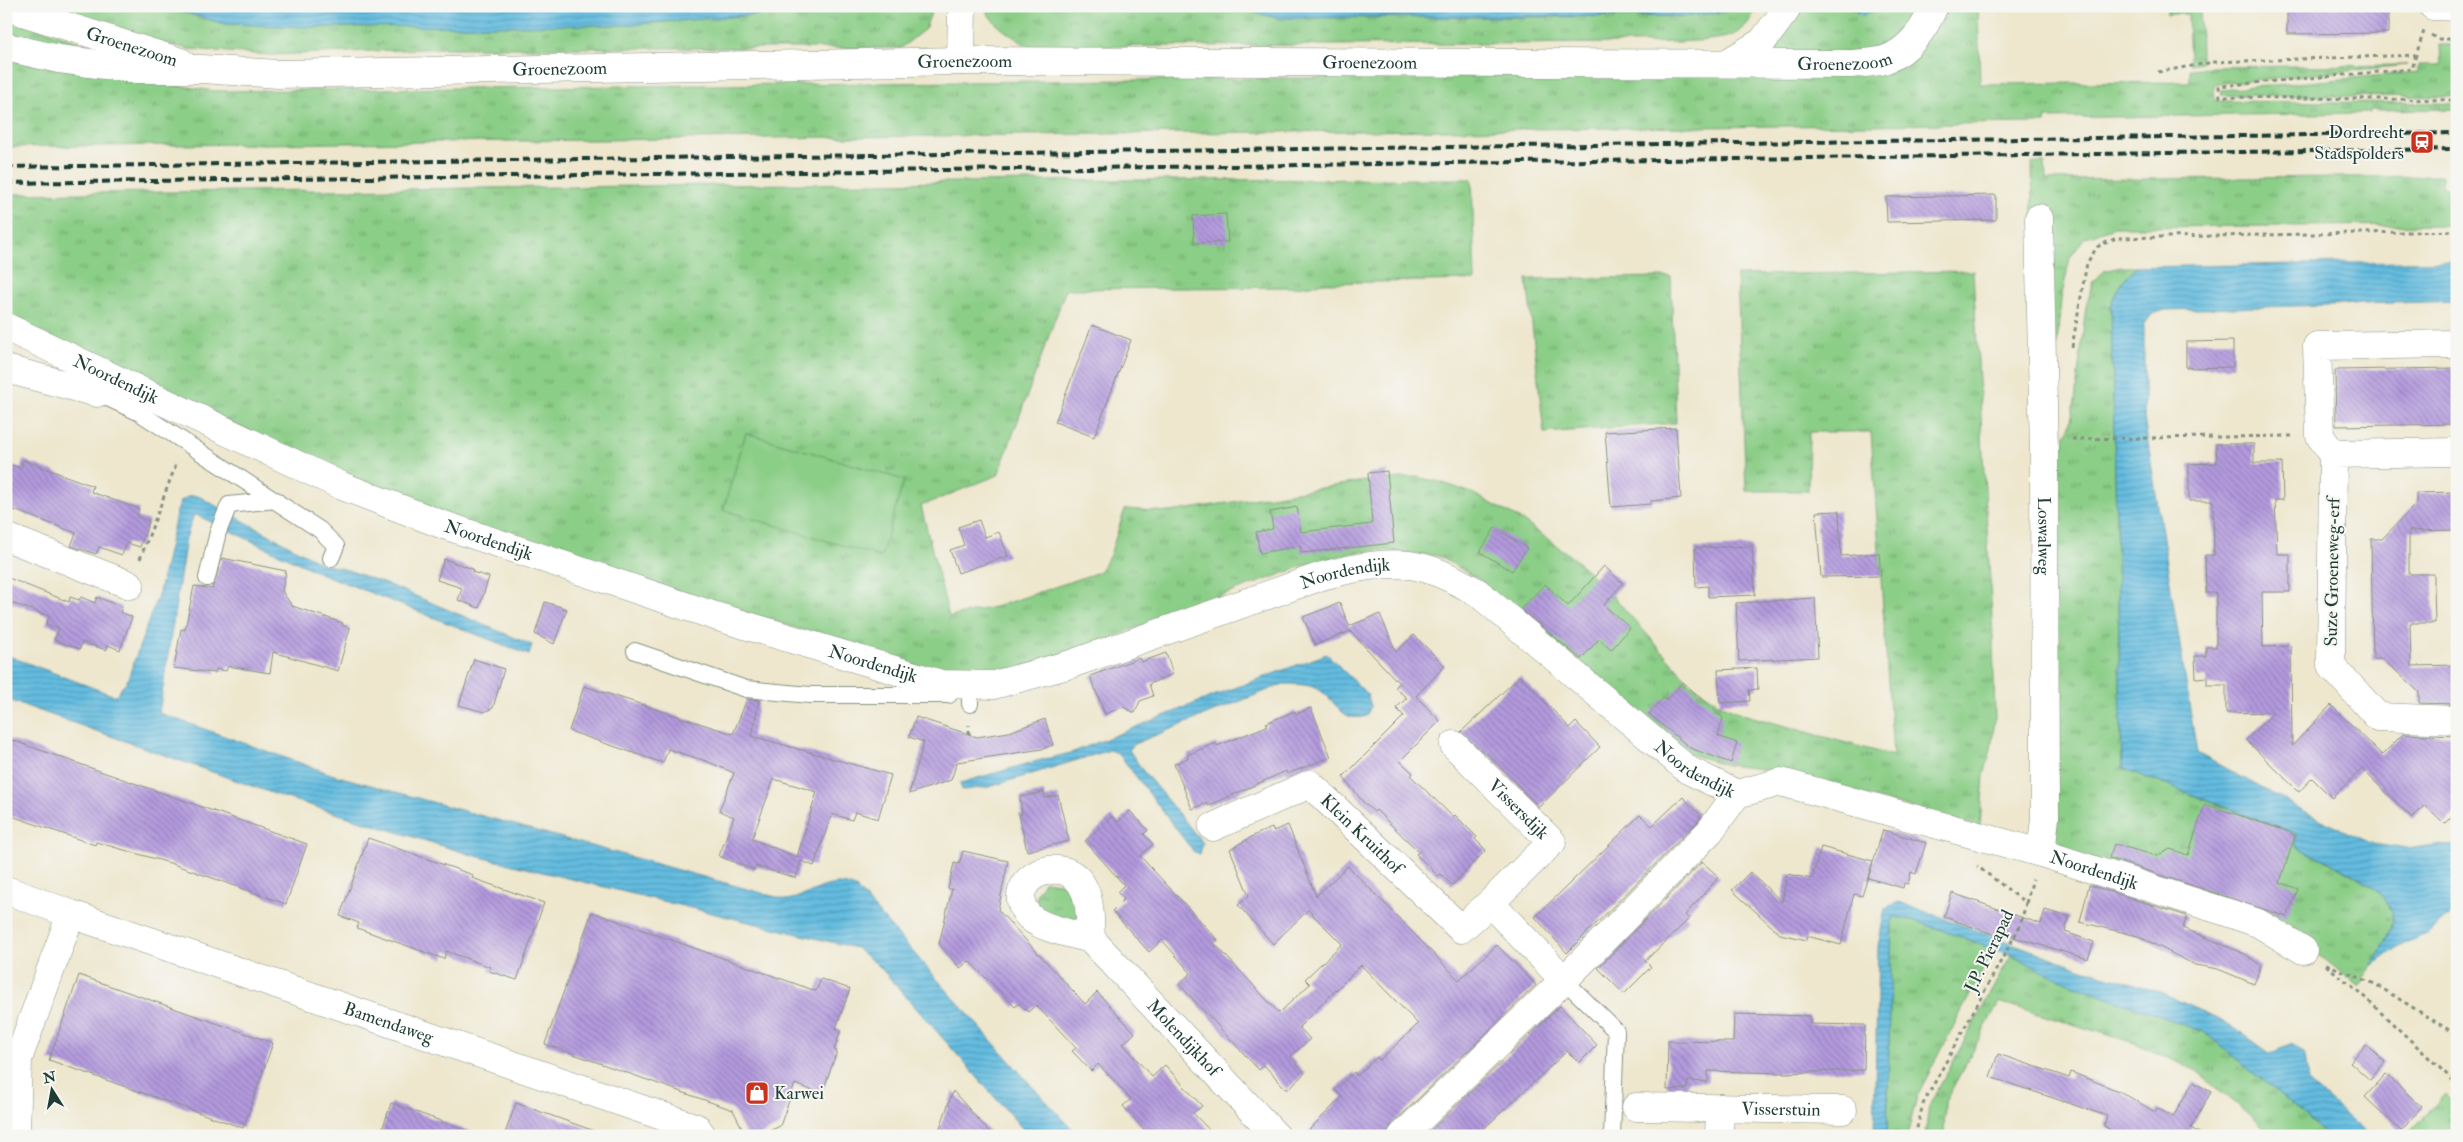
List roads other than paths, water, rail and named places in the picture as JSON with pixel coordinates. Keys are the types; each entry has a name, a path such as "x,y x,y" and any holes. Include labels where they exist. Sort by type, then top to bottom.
{"street":[{"path":"961,61 962,6"},
{"path":"1729,62 1762,42 1786,10 1786,6"},
{"name":"Groenezoom","path":"6,48 59,59 136,69 202,69 278,74 961,61 1729,62 1852,64 1884,60 1902,50 1916,37 1928,21 1934,6"},
{"name":"Groenezoom","path":"6,7 202,69"},
{"name":"Loswalweg","path":"2039,218 2049,446 2045,818 2040,854"},
{"name":"Noordendijk","path":"6,327 191,433 342,486 440,524 715,616 978,695 1322,576 1356,567 1387,565 1423,568 1452,578 1477,592 1688,770 1737,794 1780,782 2040,854 2258,923 2313,956"},
{"name":"Suze Groeneweg-erf","path":"2457,344 2317,346 2326,445 2331,665 2378,717 2457,720"},
{"path":"6,370 101,383"},
{"path":"2326,445 2457,452"},
{"path":"6,537 130,585"},
{"name":"Vissersdijk","path":"1454,745 1552,842 1490,903"},
{"name":"Klein Kruithof","path":"1213,826 1310,784 1461,929 1490,903"},
{"path":"1402,1136 1564,980 1710,831 1737,794"},
{"name":"Bamendaweg","path":"6,890 71,914 697,1128 702,1136"},
{"path":"1490,903 1564,980"},
{"path":"16,1136 18,1059 71,914"},
{"name":"Molendijkhof","path":"1091,939 1276,1136"},
{"name":"Visserstuin","path":"1636,1107 1843,1110"},
{"name":"Visserstuin","path":"1719,1136 1720,1108"}],"lane":[{"name":"Noordendijk","path":"191,433 276,500 320,530 336,546 331,558"},
{"path":"207,578 218,532 229,505 276,500"},
{"name":"Noordendijk","path":"635,650 746,688 810,695 978,695"},
{"path":"1564,980 1616,1031 1612,1136"}],"water":[{"path":"162,6 866,6 625,25 314,27 225,24"},
{"path":"1194,6 1748,6 1729,11 1690,16 1278,18 1244,10"},
{"path":"1846,6 1883,6 1863,15"},
{"path":"2457,261 2457,301 2165,310 2152,314 2144,325 2144,418 2197,753 2319,819 2373,844 2407,849 2434,845 2453,846 2457,850 2455,911 2427,934 2404,943 2371,967 2391,930 2393,918 2389,906 2380,894 2368,884 2354,874 2296,847 2296,834 2122,768 2111,307 2120,285 2137,267"},
{"path":"189,496 198,496 323,564 348,570 394,587 532,645 529,655 320,573 194,514 186,538 159,713 334,775 787,900 831,885 848,885 857,889 1031,1085 1079,1136 1029,1136 879,966 856,948 472,855 280,796 6,699 6,655 115,696 127,681 159,592 177,511 181,501"},
{"path":"1327,654 1367,694 1371,706 1366,716 1358,718 1345,714 1314,687 1283,684 1134,744 1129,750 1143,771 1203,843 1200,854 1193,851 1118,753 1110,750 989,787 962,790 960,783 1071,753 1221,693"},
{"path":"1899,902 2080,968 2159,992 2224,1021 2270,1054 2292,1044 2305,1055 2308,1082 2370,1136 2329,1136 2204,1032 2069,983 2014,956 1910,919 1892,917 1887,1136 1874,1136 1878,947 1885,908"}],"railway":[{"path":"6,167 2457,133"},
{"path":"6,183 2457,149"}],"place":[{"name":"Dordrecht Stadspolders","path":"2422,142"},
{"name":"Karwei","path":"757,1093"}]}
